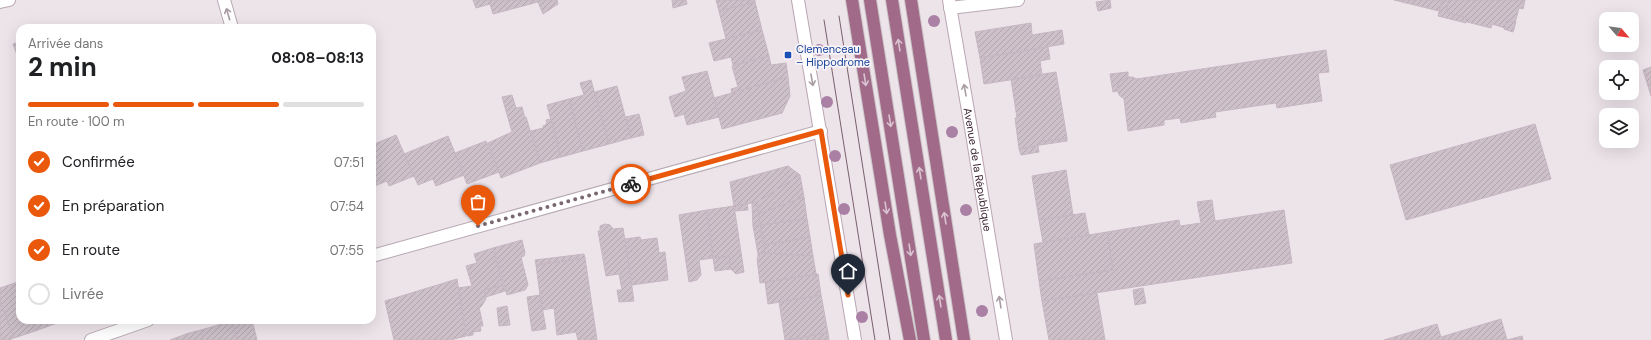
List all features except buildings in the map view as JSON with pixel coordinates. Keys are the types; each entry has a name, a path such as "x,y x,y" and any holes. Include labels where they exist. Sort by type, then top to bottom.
{"main road":[{"path":"852,0 890,235 910,340"},
{"path":"870,0 924,340"},
{"path":"892,0 946,340"},
{"path":"911,0 964,340"}],"street":[{"path":"0,2 9,0"},
{"path":"224,0 231,24"},
{"path":"798,0 856,340"},
{"path":"949,4 1018,0"},
{"name":"Avenue de la République","path":"949,4 1006,340"},
{"path":"376,255 821,131"},
{"path":"91,340 137,324"}],"tram line":[{"path":"839,16 890,340"},
{"path":"824,20 875,340"}],"way so far":[{"path":"478,226 631,184"}],"place":[{"name":"Clemenceau – Hippodrome","path":"788,55"}],"route":[{"path":"631,184 821,131 848,295"}]}
